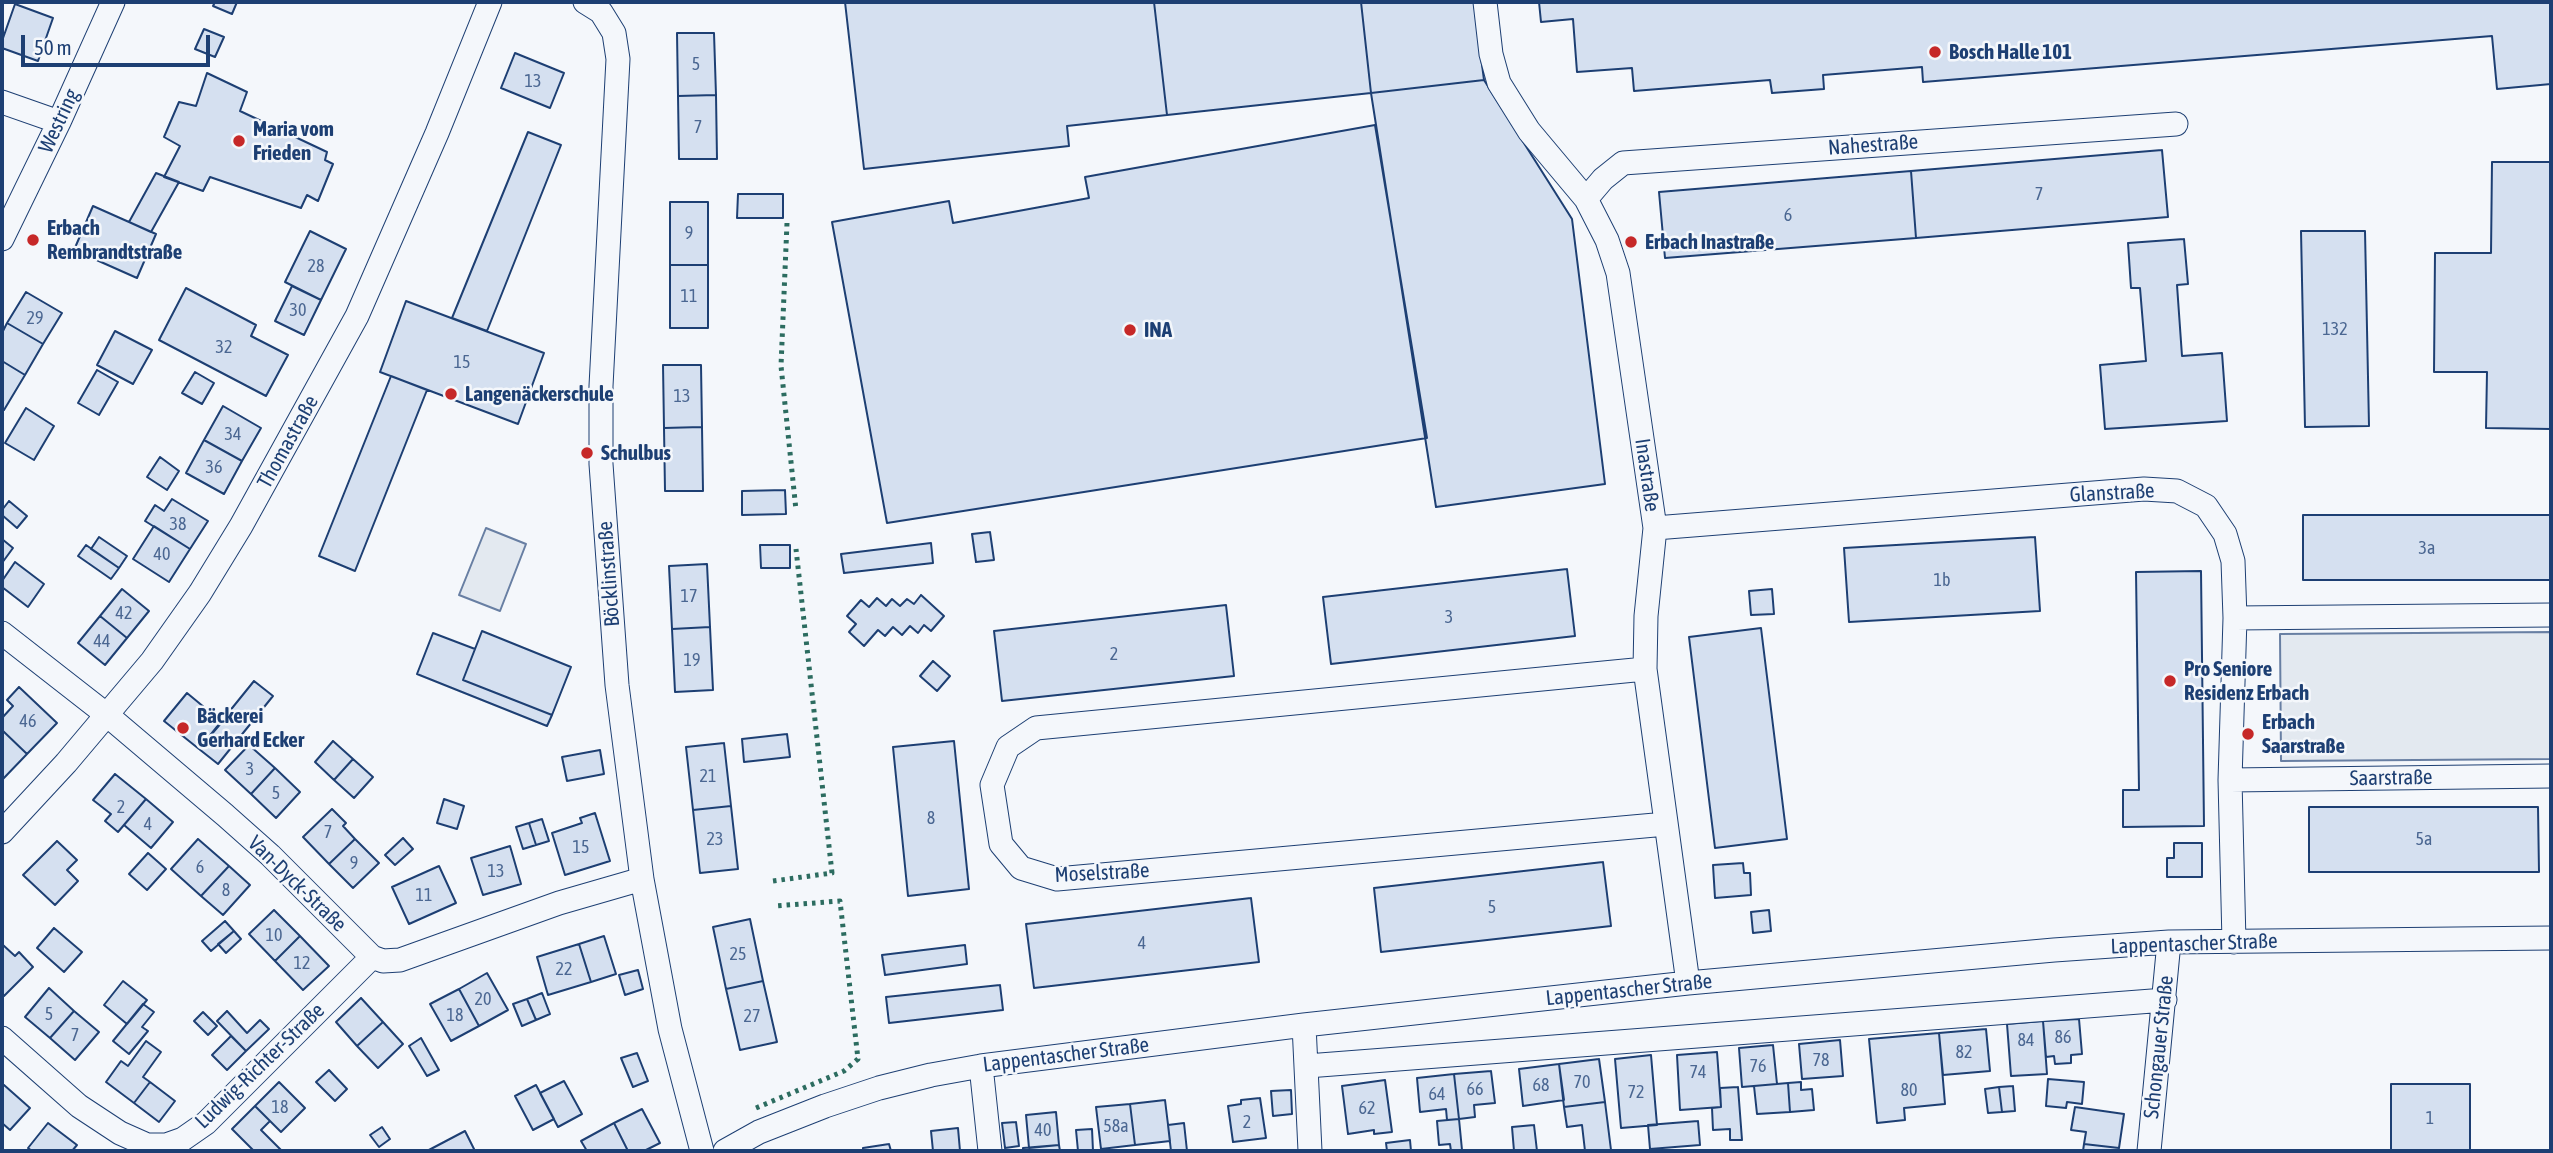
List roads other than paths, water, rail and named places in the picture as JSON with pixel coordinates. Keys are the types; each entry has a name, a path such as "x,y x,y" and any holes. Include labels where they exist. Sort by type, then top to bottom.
{"street":[{"name":"Westring","path":"2,239 113,2"},
{"name":"Thomastraße","path":"2,832 152,661 200,593 241,526 319,387 382,263 490,2"},
{"name":"Böcklinstraße","path":"585,2 601,12 614,33 618,59 602,375 601,464 617,685 642,879 670,1029 702,1151"},
{"name":"Inastraße","path":"1485,2 1491,54 1499,83 1529,131 1586,200 1606,240 1618,273 1655,528 1646,616 1645,668 1688,983"},
{"path":"2,102 59,122"},
{"name":"Nahestraße","path":"1586,200 1604,179 1623,163 2176,124"},
{"name":"Glanstraße","path":"1655,528 2144,489 2177,491 2206,506 2225,534 2233,561 2235,618 2230,780 2234,942"},
{"path":"2235,618 2551,615"},
{"name":"Van-Dyck-Straße","path":"2,633 107,715 270,855 372,957"},
{"name":"Moselstraße","path":"1645,668 1036,728 1008,747 992,785 1001,844 1021,868 1057,879 1666,824"},
{"name":"Saarstraße","path":"2230,780 2551,776"},
{"path":"372,957 383,961 400,960 559,903 642,879"},
{"name":"Lappentascher Straße","path":"725,1151 759,1132 878,1088 981,1066 1304,1025 1688,983 2169,942 2551,938"},
{"name":"Schongauer Straße","path":"2149,1151 2169,942"},
{"name":"Ludwig-Richter-Straße","path":"2,1038 79,1106 120,1133 147,1145 166,1145 183,1139 206,1123 372,957"},
{"path":"1307,1066 2165,1000"},
{"path":"1304,1025 1310,1151"},
{"path":"981,1066 990,1151"}],"place":[{"name":"Bosch Halle 101","path":"1935,52"},
{"name":"Maria vom Frieden","path":"239,141"},
{"name":"Erbach Rembrandtstraße","path":"33,240"},
{"name":"Erbach Inastraße","path":"1631,242"},
{"name":"INA","path":"1130,330"},
{"name":"Langenäckerschule","path":"451,394"},
{"name":"Schulbus","path":"587,453"},
{"name":"Pro Seniore Residenz Erbach","path":"2170,681"},
{"name":"Bäckerei Gerhard Ecker","path":"183,728"},
{"name":"Erbach Saarstraße","path":"2248,734"}]}
